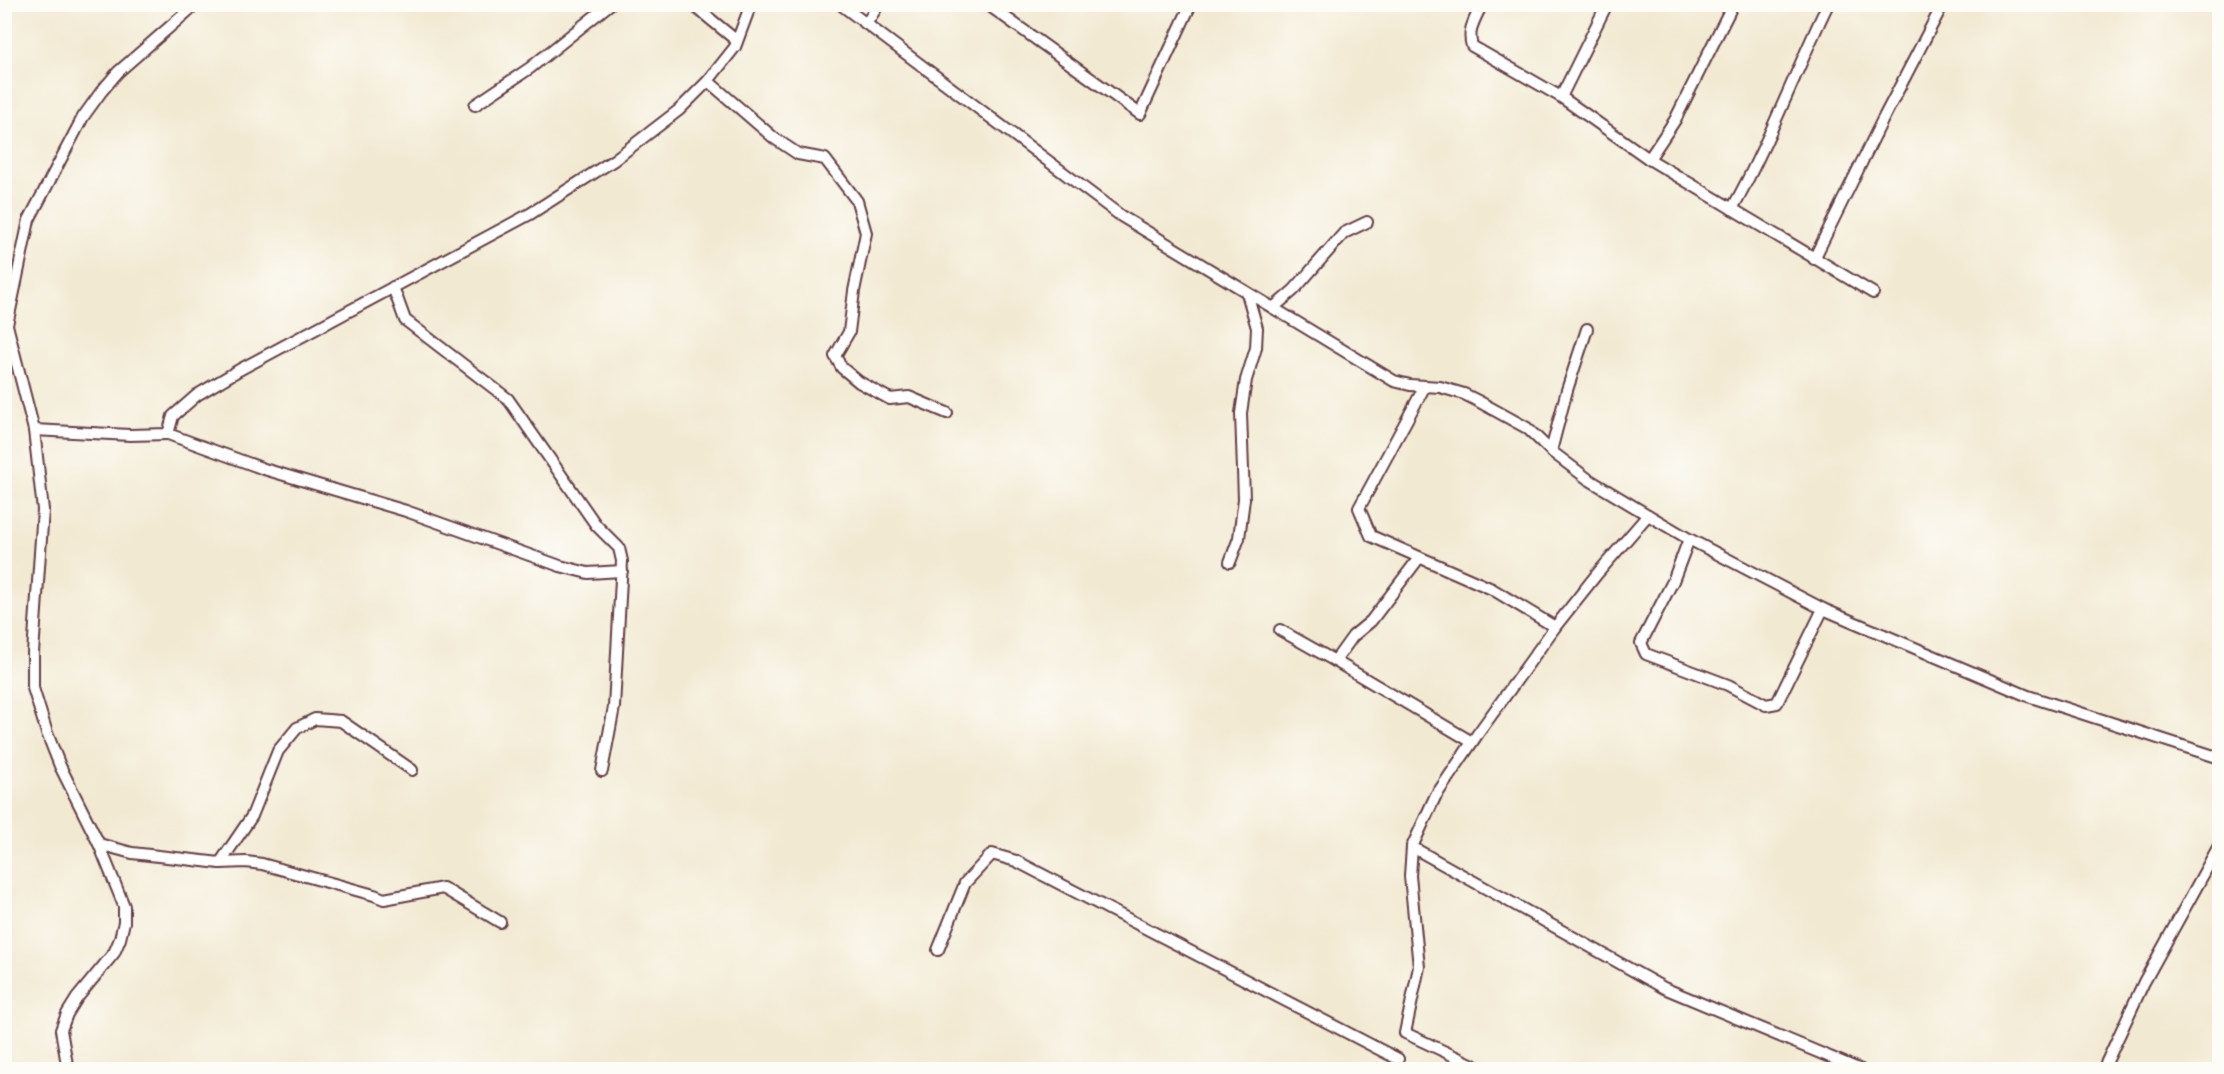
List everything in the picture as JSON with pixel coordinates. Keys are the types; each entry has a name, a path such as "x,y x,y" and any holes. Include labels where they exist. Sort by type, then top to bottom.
{"street":[{"path":"68,1070 61,1030 77,998 114,953 124,922 124,906 99,844 60,766 47,734 33,688 33,653 43,510 34,430 8,325 29,220 83,117 101,92 141,52 196,4"},
{"path":"474,105 530,68 610,4"},
{"path":"692,4 737,41"},
{"path":"168,434 172,416 197,395 239,370 530,214 614,160 679,110 708,81 735,47 751,4"},
{"path":"840,4 1121,216 1394,381 1440,387 1478,400 1527,428 1551,451 1588,479 1689,539 1823,609 2028,696 2220,758"},
{"path":"866,24 879,4"},
{"path":"987,4 1140,114 1191,4"},
{"path":"1482,4 1470,28 1469,37 1472,46 1561,97 1649,159 1814,260 1873,293"},
{"path":"1561,97 1607,4"},
{"path":"1649,159 1675,120 1733,4"},
{"path":"1732,209 1763,151 1828,4"},
{"path":"1814,260 1882,121 1943,4"},
{"path":"708,81 790,149 798,154 825,159 857,201 866,233 854,291 849,332 835,356 842,368 859,382 890,399 909,397 947,413"},
{"path":"1273,308 1294,290 1344,233 1367,222"},
{"path":"393,287 405,320 508,399 584,509 619,548 622,571 614,707 602,771"},
{"path":"1230,562 1239,538 1244,499 1241,412 1246,380 1256,348 1257,328 1247,293"},
{"path":"1551,451 1567,390 1587,329"},
{"path":"1425,386 1359,508 1371,537 1492,590 1555,627"},
{"path":"34,430 130,435 168,434 264,469 406,511 560,566 588,573 622,571"},
{"path":"1484,1070 1405,1033 1419,967 1410,876 1412,846 1435,797 1472,742 1555,627 1648,515"},
{"path":"1689,539 1672,581 1641,643 1646,654 1728,685 1766,705 1777,703 1823,609"},
{"path":"1335,661 1353,636 1371,621 1419,558"},
{"path":"1280,630 1472,742"},
{"path":"220,863 252,816 278,751 297,728 315,719 341,721 412,770"},
{"path":"99,844 132,853 220,863 262,864 384,899 443,888 500,922"},
{"path":"2103,1070 2144,982 2220,844"},
{"path":"1412,846 1664,988 1861,1070"},
{"path":"938,950 965,883 992,854 1016,861 1398,1059"}]}
